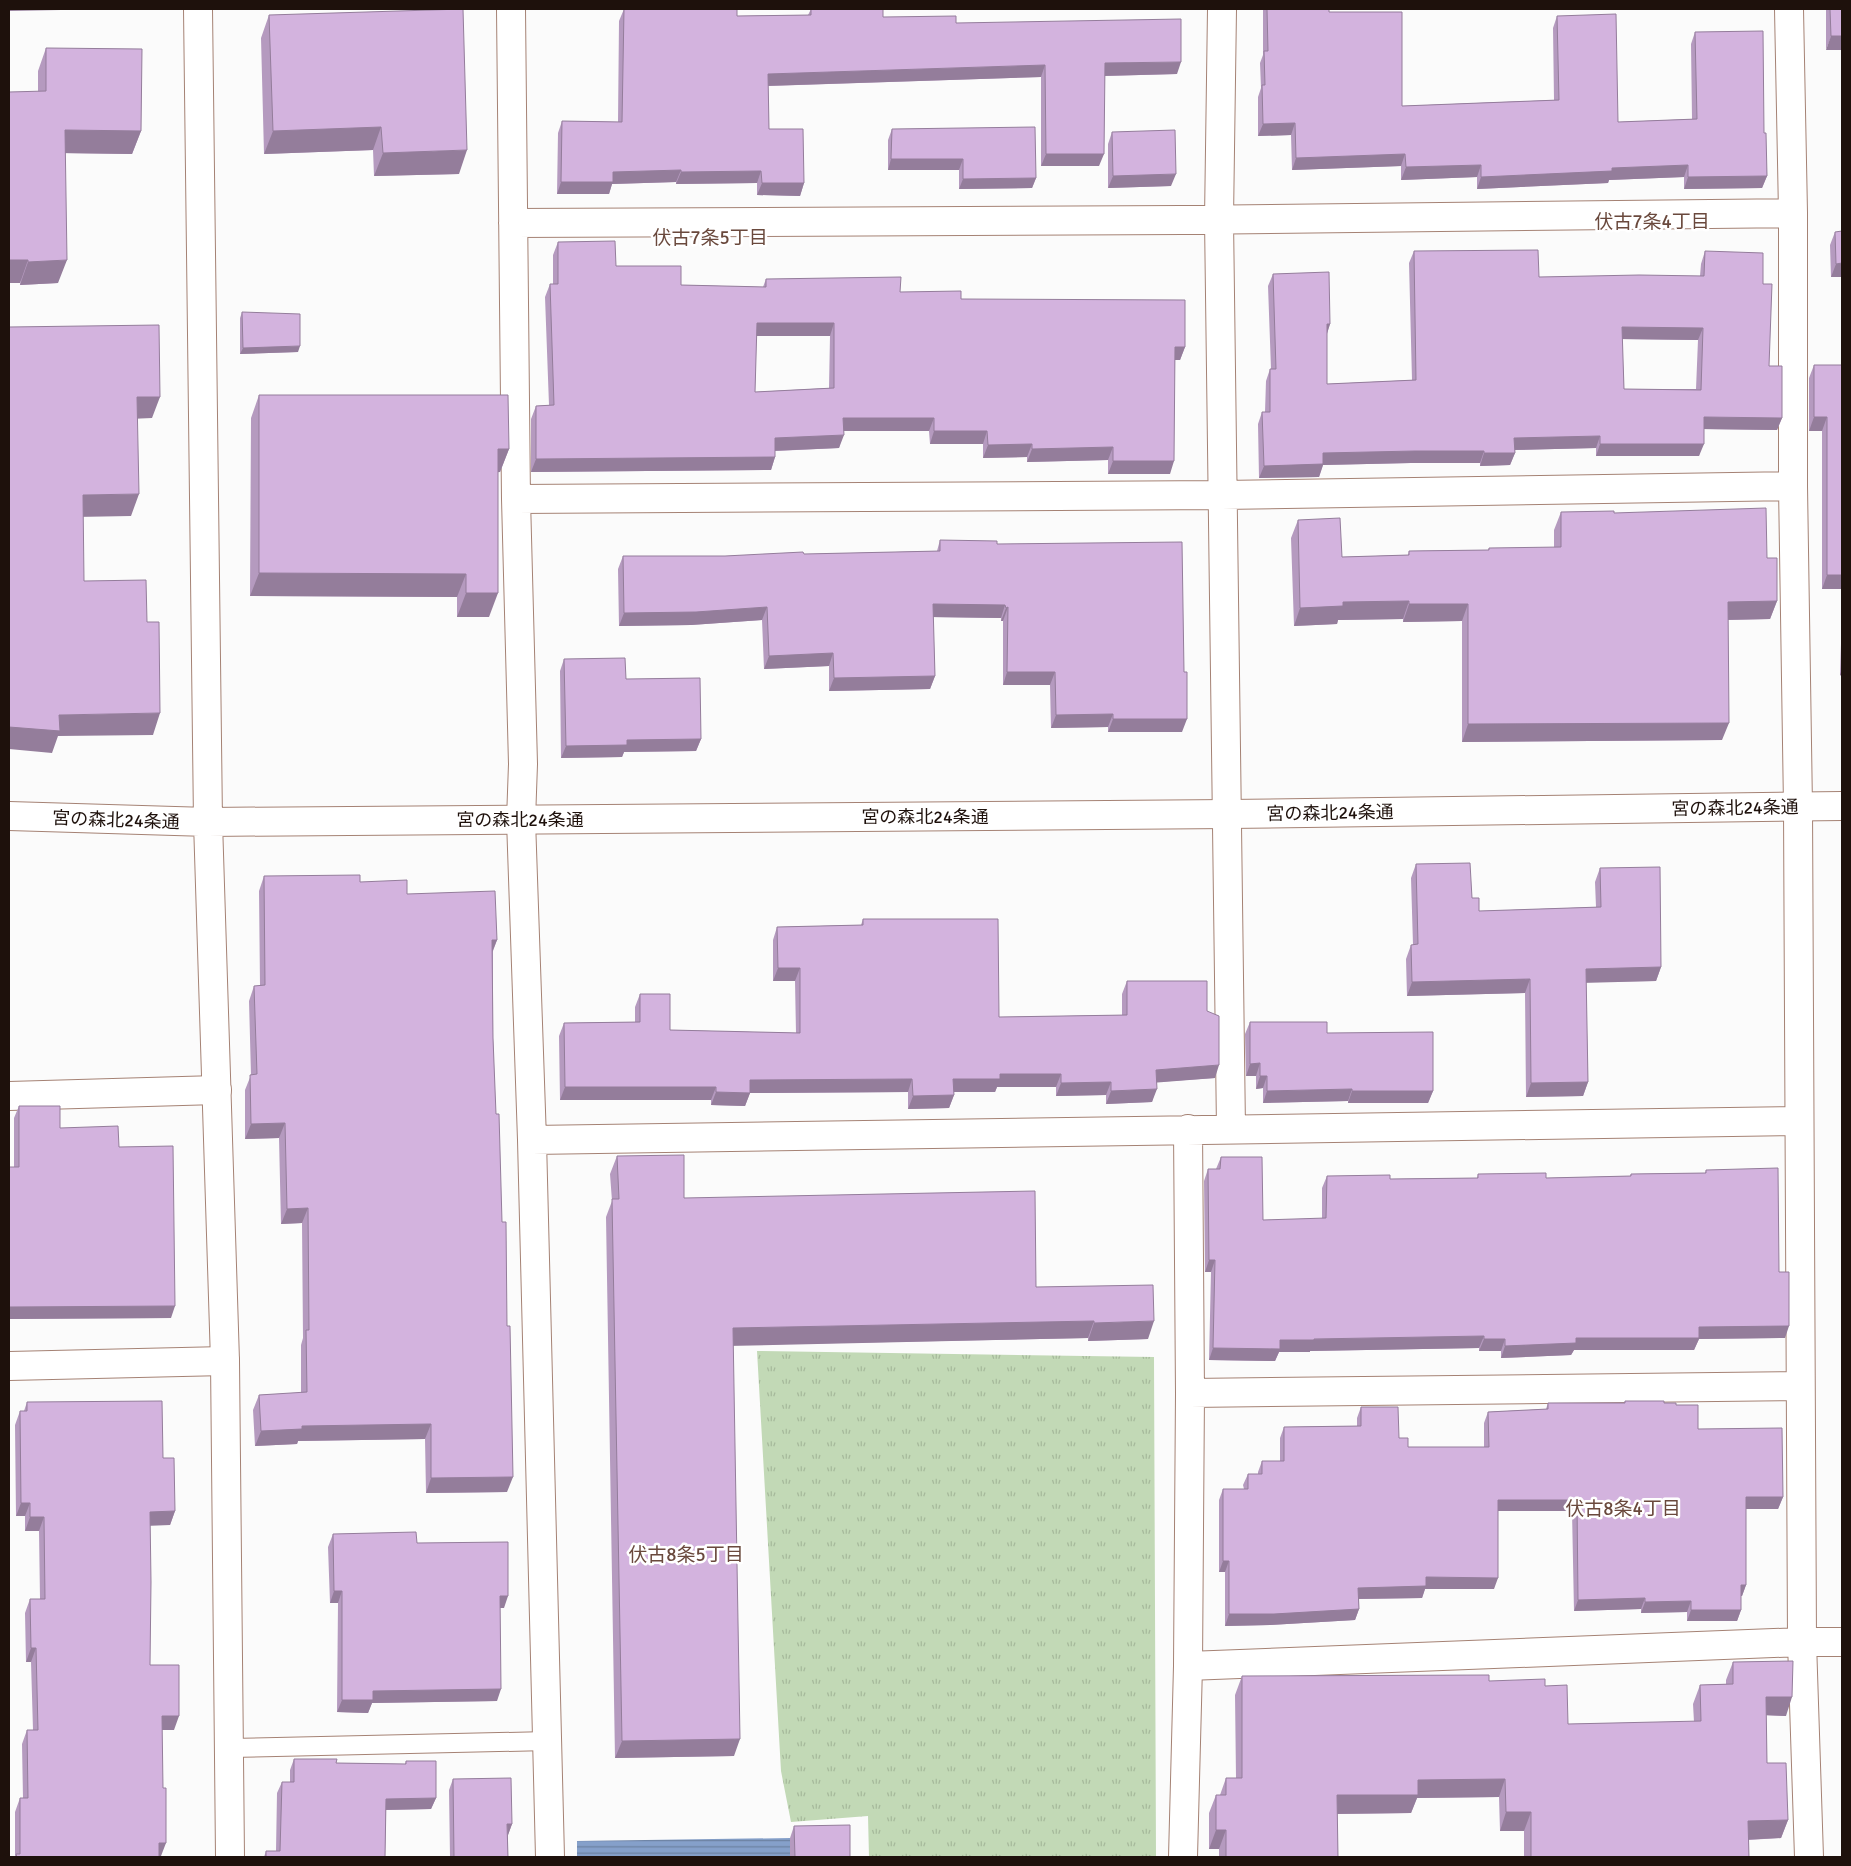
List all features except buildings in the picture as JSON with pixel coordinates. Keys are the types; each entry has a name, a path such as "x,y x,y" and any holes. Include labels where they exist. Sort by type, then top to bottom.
{"street":[{"path":"198,9 208,822 225,1361 230,1857"},
{"path":"511,9 516,498 523,764 521,820 532,1140 550,1857"},
{"path":"1222,9 1220,219 1222,495 1231,1129"},
{"path":"1789,9 1793,213 1792,486 1798,807 1799,1386 1802,1642 1809,1857"},
{"path":"513,223 1220,219 1793,213"},
{"path":"516,498 1222,495 1792,486"},
{"name":"宮の森北24条通","path":"9,816 208,822 1228,814 1842,806"},
{"path":"9,1096 217,1090"},
{"path":"532,1140 1799,1121"},
{"path":"1183,1857 1188,1666 1190,1393 1188,1130"},
{"path":"9,1366 225,1361"},
{"path":"1190,1393 1799,1386"},
{"path":"1188,1666 1842,1642"}],"lane":[{"path":"229,1748 548,1741"}],"green space":[{"path":"757,1351 1154,1357 1156,1857 869,1857 868,1816 791,1822 781,1771"}],"water":[{"path":"790,1838 790,1857 577,1857 577,1841"}],"district":[{"name":"伏古7条4丁目","path":"1652,222"},
{"name":"伏古7条5丁目","path":"710,238"},
{"name":"伏古8条4丁目","path":"1623,1509"},
{"name":"伏古8条5丁目","path":"686,1555"}]}
